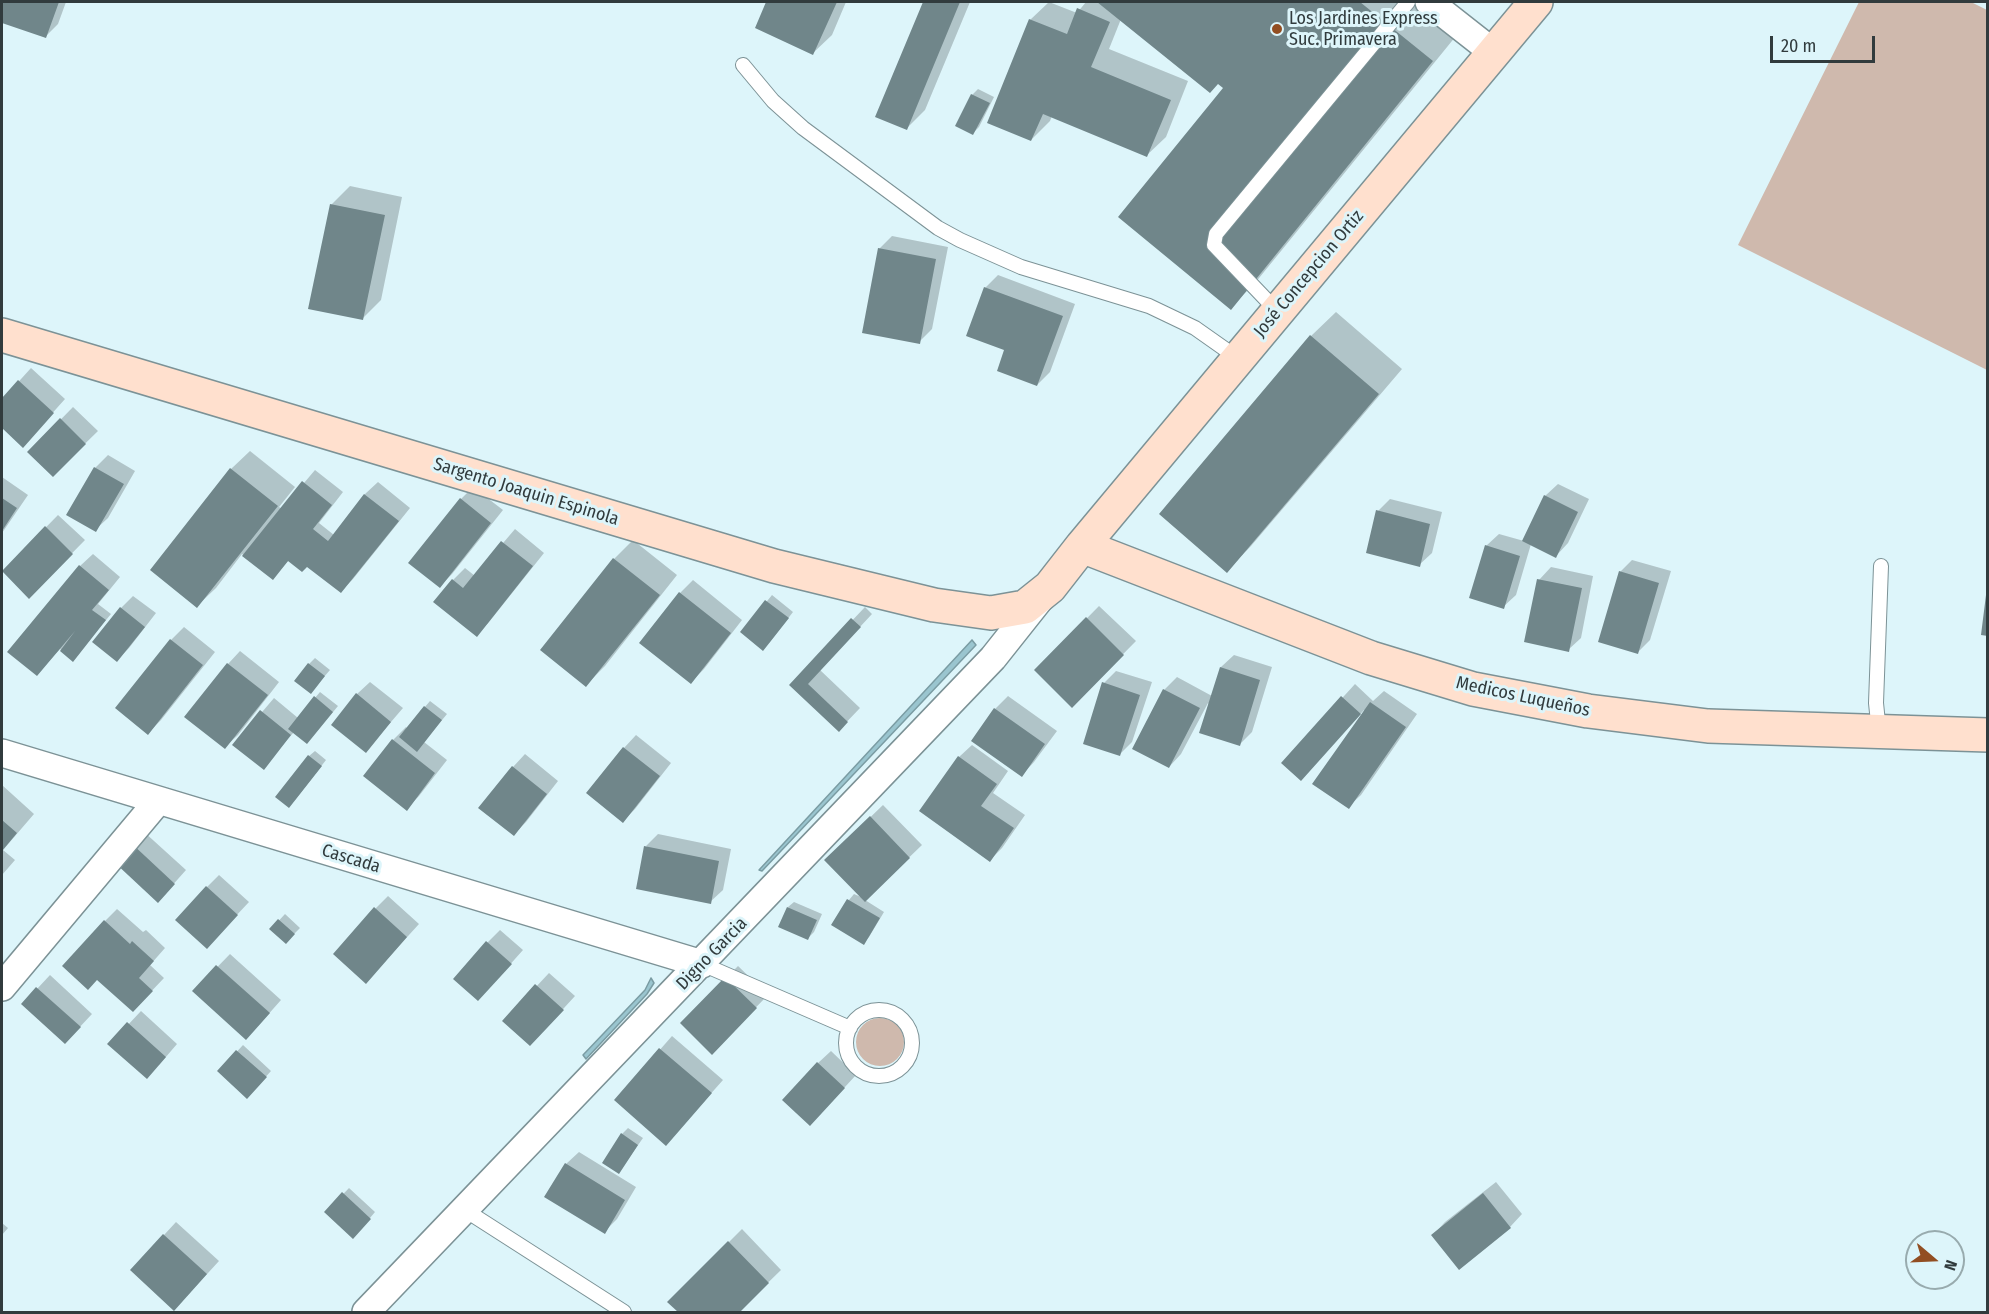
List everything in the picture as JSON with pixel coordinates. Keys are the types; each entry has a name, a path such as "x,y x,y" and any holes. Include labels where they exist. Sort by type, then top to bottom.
{"street":[{"path":"1429,2 1494,53"},
{"name":"José Concepcion Ortiz","path":"1082,546 1494,53 1527,5"},
{"name":"Sargento Joaquin Espinola","path":"4,340 774,566 934,605 991,613 1025,608 1050,587 1082,546"},
{"name":"Medicos Luqueños","path":"1082,546 1371,658 1473,689 1588,711 1708,726 1988,735"},
{"name":"Digno Garcia","path":"366,1312 993,658 1050,587"},
{"name":"Cascada","path":"2,753 702,964"},
{"path":"2,987 158,801"}],"lane":[{"path":"1278,312 1214,245 1216,234 1408,2"},
{"path":"743,65 773,101 803,128 938,228 1021,267 1149,306 1196,328 1239,359"},
{"path":"1879,732 1876,703 1881,566"},
{"path":"702,964 850,1028"},
{"path":"875,1010 886,1010 897,1014 910,1031 911,1053 898,1070 888,1075 877,1076 867,1073 851,1060 847,1049 850,1028 856,1019 875,1010"},
{"path":"465,1210 624,1312"}],"shaded area":[{"path":"1859,2 1971,2 1987,10 1987,370 1738,245"},
{"path":"875,1018 885,1018 897,1025 904,1037 904,1047 897,1059 885,1066 875,1066 860,1055 856,1047 856,1037 867,1022"}],"water":[{"path":"972,640 976,645 762,871 759,870"},
{"path":"651,978 654,983 647,994 586,1059 583,1055 645,990"}],"building":[{"path":"2,2 59,2 46,38 2,23"},
{"path":"766,2 837,2 813,55 755,28"},
{"path":"923,2 960,2 907,130 875,117"},
{"path":"1097,2 1360,2 1433,61 1231,310 1118,217 1223,88 1218,84 1210,93"},
{"path":"1077,8 1110,22 1091,67 1171,100 1147,157 1043,114 1031,141 987,123 1029,19 1067,34"},
{"path":"971,94 990,103 973,135 955,126"},
{"path":"330,204 385,215 363,320 308,309"},
{"path":"878,248 936,259 920,344 862,333"},
{"path":"984,287 1063,316 1037,386 997,371 1004,350 966,336"},
{"path":"1310,335 1379,394 1227,573 1159,514"},
{"path":"18,380 54,413 23,448 2,428 2,398"},
{"path":"60,418 86,444 53,477 27,452"},
{"path":"94,467 124,484 96,532 66,515"},
{"path":"230,468 278,506 197,608 150,570"},
{"path":"302,481 332,505 313,529 328,541 364,494 399,521 341,593 307,567 302,572 288,561 273,580 242,556"},
{"path":"1544,495 1578,512 1556,558 1522,541"},
{"path":"2,498 17,508 2,531"},
{"path":"460,498 491,523 440,588 408,563"},
{"path":"1376,510 1430,524 1420,567 1366,553"},
{"path":"45,526 73,554 29,599 2,571"},
{"path":"501,541 533,566 477,637 433,602 452,579 463,588"},
{"path":"1485,545 1520,556 1504,609 1469,598"},
{"path":"613,558 660,595 586,687 540,650"},
{"path":"79,565 109,590 92,610 106,620 73,662 60,651 75,631 37,676 7,652"},
{"path":"1619,571 1659,583 1638,654 1598,642"},
{"path":"1537,579 1582,588 1569,652 1524,642"},
{"path":"679,592 731,633 691,684 639,643"},
{"path":"1986,595 1988,595 1988,636 1981,635"},
{"path":"765,600 789,618 763,651 740,632"},
{"path":"120,607 145,627 117,662 92,642"},
{"path":"1086,617 1124,655 1072,708 1034,670"},
{"path":"851,618 861,627 808,684 848,722 839,732 789,685"},
{"path":"170,639 203,665 148,735 115,708"},
{"path":"227,663 268,695 225,749 184,717"},
{"path":"308,663 325,676 311,694 294,681"},
{"path":"1220,667 1260,680 1240,746 1199,733"},
{"path":"1102,682 1140,695 1120,756 1083,744"},
{"path":"1163,689 1200,708 1169,768 1132,749"},
{"path":"356,693 391,722 366,753 331,725"},
{"path":"314,696 333,712 307,744 288,729"},
{"path":"1341,696 1361,714 1301,781 1281,763"},
{"path":"1370,702 1406,727 1349,809 1312,784"},
{"path":"424,706 442,720 417,752 399,737"},
{"path":"994,708 1045,744 1022,777 971,741"},
{"path":"260,710 291,735 264,770 232,745"},
{"path":"392,739 435,773 407,811 363,776"},
{"path":"623,747 660,776 623,823 586,793"},
{"path":"308,755 322,766 289,808 275,797"},
{"path":"958,756 997,784 981,806 1014,828 990,862 919,811"},
{"path":"512,766 547,794 514,836 478,808"},
{"path":"870,816 910,858 865,902 824,860"},
{"path":"2,820 17,833 2,851"},
{"path":"130,842 175,884 158,903 113,861"},
{"path":"644,846 719,861 711,904 636,889"},
{"path":"206,886 238,915 207,949 175,920"},
{"path":"847,899 880,918 864,945 831,925"},
{"path":"374,907 407,937 366,984 333,954"},
{"path":"787,907 817,920 808,940 778,927"},
{"path":"278,919 295,934 286,944 269,929"},
{"path":"104,920 130,944 132,941 154,961 139,978 153,991 133,1012 97,980 88,990 62,966"},
{"path":"486,941 512,964 478,1001 453,979"},
{"path":"216,965 270,1013 246,1040 192,991"},
{"path":"725,977 757,1008 712,1055 680,1023"},
{"path":"535,984 564,1010 530,1046 502,1021"},
{"path":"36,987 81,1027 65,1044 21,1004"},
{"path":"127,1022 166,1057 147,1079 107,1044"},
{"path":"659,1048 712,1093 666,1146 614,1100"},
{"path":"236,1050 267,1077 247,1099 217,1071"},
{"path":"817,1062 845,1088 810,1126 782,1100"},
{"path":"621,1133 638,1145 619,1174 602,1163"},
{"path":"565,1163 625,1200 605,1234 544,1197"},
{"path":"342,1192 371,1219 353,1239 324,1212"},
{"path":"1483,1193 1511,1228 1459,1270 1431,1235"},
{"path":"163,1234 207,1274 174,1311 130,1270"},
{"path":"728,1241 769,1283 740,1312 678,1312 667,1302"}],"place":[{"name":"Los Jardines Express Suc. Primavera","path":"1277,29"}]}
